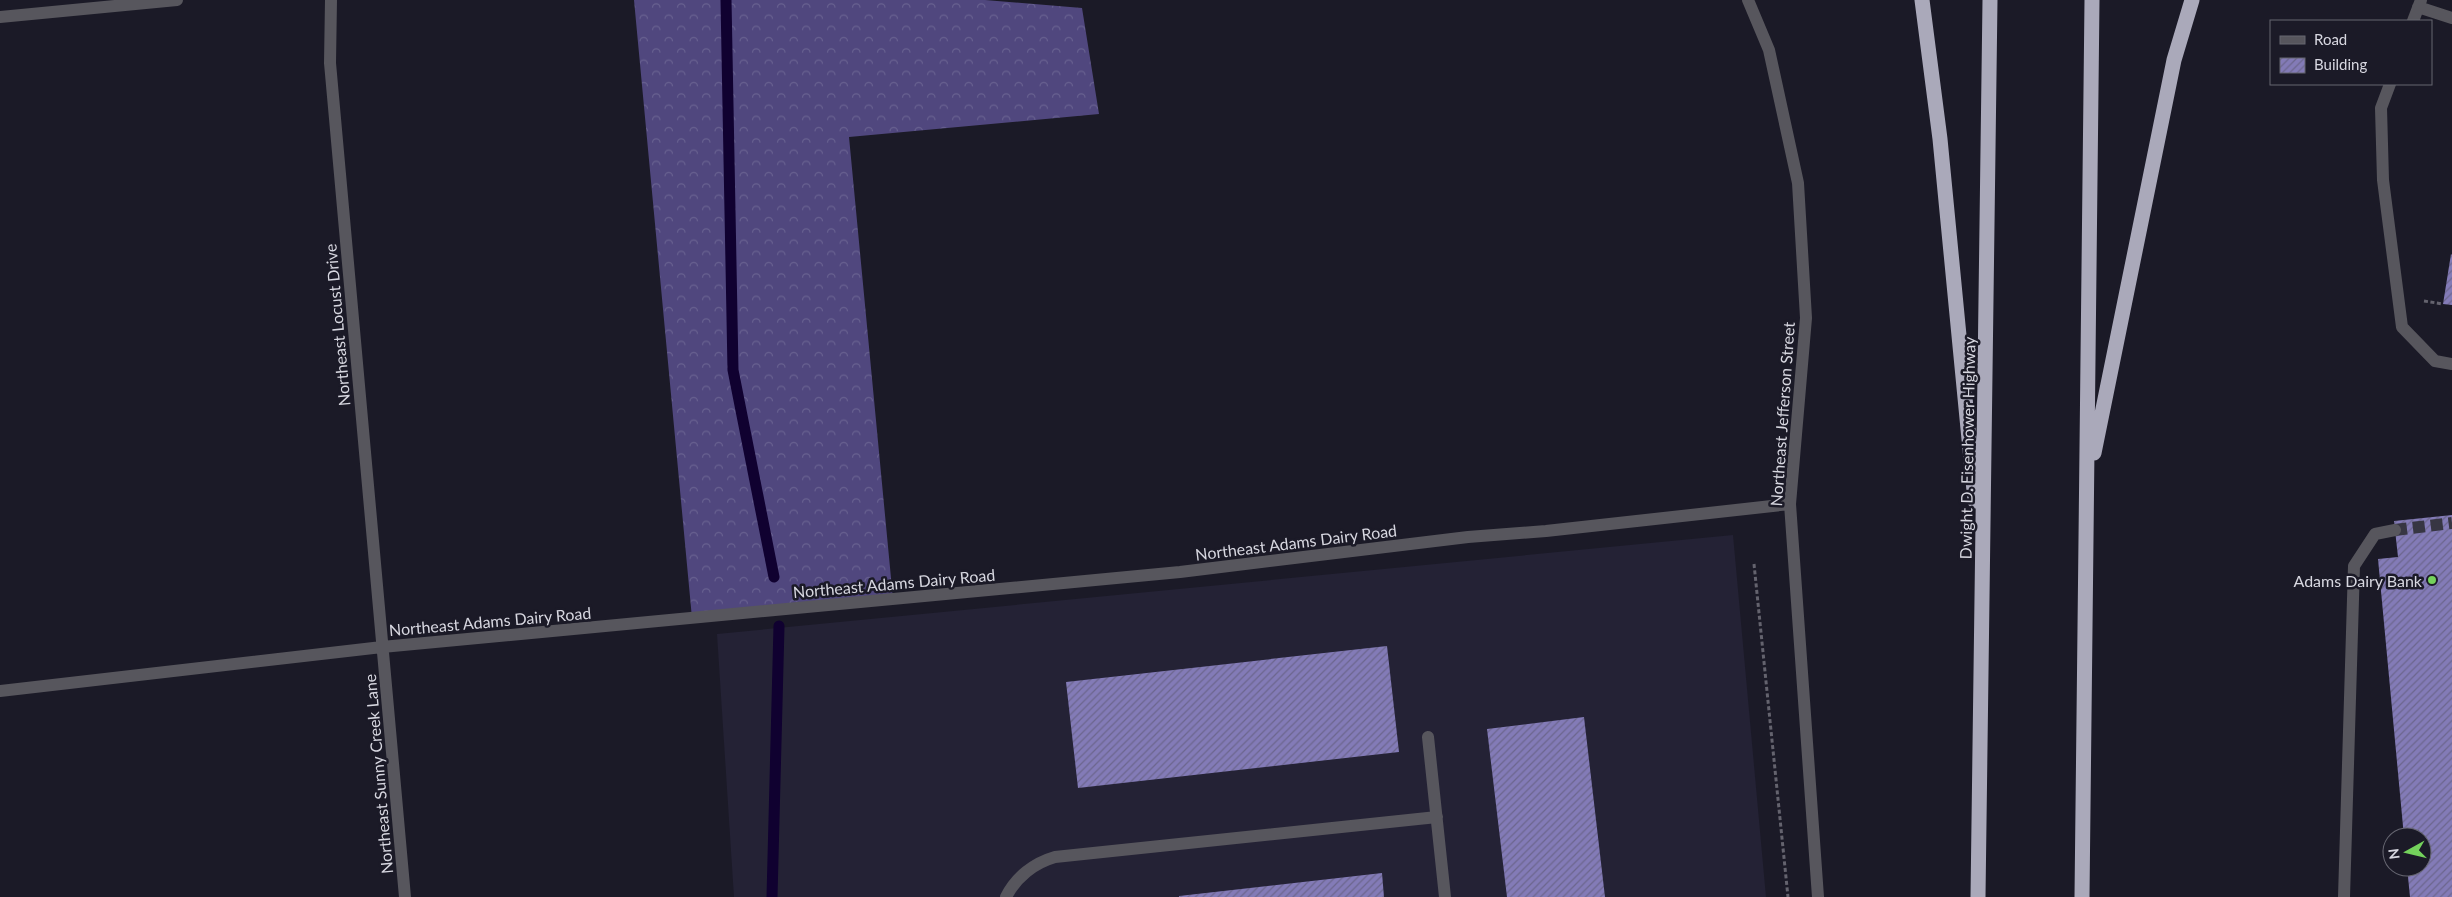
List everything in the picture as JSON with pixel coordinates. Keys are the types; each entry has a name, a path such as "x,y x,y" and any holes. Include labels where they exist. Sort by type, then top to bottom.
{"highway":[{"path":"1922,0 1940,139 1982,578"},
{"name":"Dwight D. Eisenhower Highway","path":"1978,897 1990,0"},
{"path":"2082,897 2092,0"},
{"path":"2086,488 2174,60 2192,0"}],"street":[{"path":"0,17 177,0"},
{"name":"Northeast Locust Drive","path":"331,0 330,63 382,647"},
{"name":"Northeast Jefferson Street","path":"1748,0 1769,50 1798,183 1806,318 1790,504 1818,897"},
{"path":"2413,20 2420,4 2452,18"},
{"path":"2390,85 2380,108 2383,180 2402,327 2435,360 2452,364"},
{"name":"Northeast Adams Dairy Road","path":"0,691 382,647 1180,572 1468,537 1546,531 1790,504"},
{"path":"2344,897 2354,566 2375,534 2395,530"},
{"name":"Northeast Sunny Creek Lane","path":"382,647 405,897"},
{"path":"1428,737 1445,897"},
{"path":"1006,897 1017,881 1030,868 1042,861 1055,857 1437,817"}],"path":[{"path":"2416,300 2443,304"},
{"path":"1754,564 1788,897"}],"shaded area":[{"path":"1733,535 1766,897 734,897 717,634"}],"green space":[{"path":"634,0 985,0 1082,8 1099,114 849,137 893,599 692,618"}],"building":[{"path":"2452,255 2452,305 2443,304"},
{"path":"2452,515 2452,897 2410,897 2408,877 2432,877 2432,827 2403,827 2378,559 2398,557 2394,521"},
{"path":"1387,646 1399,752 1078,788 1066,682"},
{"path":"1584,717 1605,897 1507,897 1487,729"},
{"path":"1382,873 1384,897 1179,897 1179,896"}],"waterway":[{"path":"726,0 733,370 774,577"},
{"path":"772,897 779,626"}],"tunnel":[{"path":"2395,530 2452,523"}],"place":[{"name":"Adams Dairy Bank","path":"2432,580"}]}
